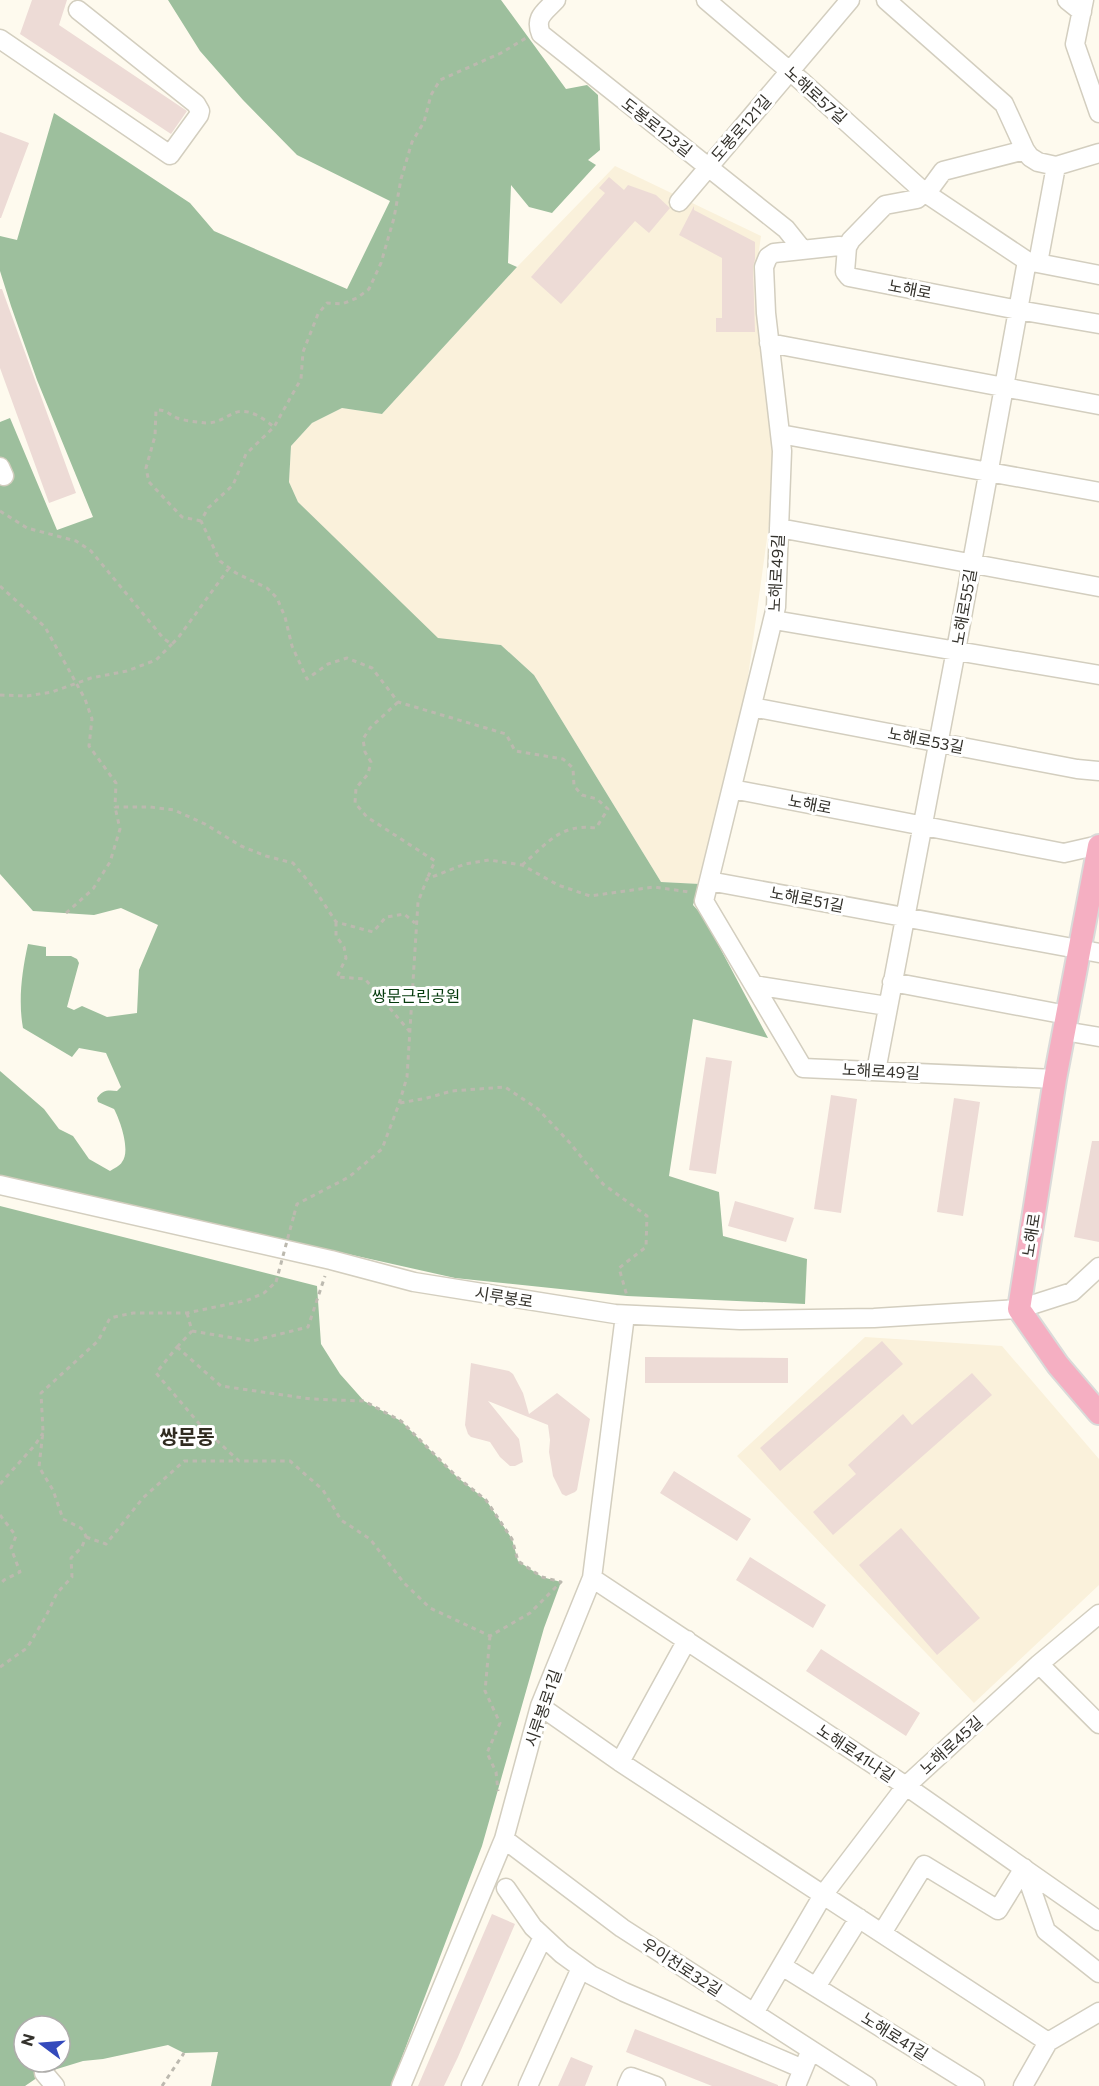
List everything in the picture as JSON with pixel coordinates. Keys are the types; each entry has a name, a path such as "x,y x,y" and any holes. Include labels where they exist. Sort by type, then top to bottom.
{"main road":[{"name":"노해로","path":"1019,1309 1066,1023 1090,951 1099,846"},
{"path":"1019,1309 1058,1365 1099,1413"}],"street":[{"path":"537,25 538,19 556,0"},
{"name":"노해로57길","path":"706,0 790,71 924,192 1032,262 1099,275"},
{"name":"도봉로121길","path":"679,202 850,0"},
{"path":"886,0 1004,104 1030,157 1038,162 1056,166 1099,153"},
{"path":"1067,0 1083,6 1075,44 1099,113"},
{"path":"0,39 170,155 200,115 196,104 78,10"},
{"name":"도봉로123길","path":"537,25 541,34 786,229 802,249"},
{"path":"847,247 885,205 917,199 943,171 1025,150"},
{"name":"노해로55길","path":"938,742 1017,310 1032,262 1056,166"},
{"name":"노해로49길","path":"847,247 774,253 768,257 764,267 769,344 782,451 776,607 704,901 803,1068 1055,1079"},
{"name":"노해로","path":"847,247 845,272 849,277 1099,324"},
{"path":"769,344 1099,405"},
{"path":"780,434 1099,492"},
{"path":"779,528 1099,587"},
{"path":"774,620 1099,675"},
{"name":"노해로53길","path":"752,707 1077,769 1099,771"},
{"path":"876,1071 938,742"},
{"name":"노해로","path":"732,789 1064,853 1099,846"},
{"name":"노해로51길","path":"708,888 904,917 1090,951"},
{"path":"892,982 1066,1023 1099,1037"},
{"path":"754,985 887,1006"},
{"name":"시루봉로","path":"0,1185 331,1260 414,1282 625,1315 740,1320 874,1318 1019,1309 1072,1292 1099,1267"},
{"name":"시루봉로1길","path":"401,2086 504,1839 540,1706 592,1578 625,1315"},
{"name":"노해로41나길","path":"592,1578 906,1786 1099,1921"},
{"name":"노해로45길","path":"754,2013 823,1895 906,1786 1040,1664 1099,1614"},
{"path":"620,1762 687,1640"},
{"path":"1040,1664 1099,1724"},
{"path":"540,1706 620,1762 1048,2042"},
{"name":"우이천로32길","path":"504,1839 621,1928 867,2086"},
{"path":"882,1933 924,1865 998,1910 1024,1868"},
{"path":"1024,1868 1046,1931 1099,1973"},
{"path":"506,1888 532,1927 581,1968 624,1992 803,2068"},
{"path":"816,1987 859,1918"},
{"path":"471,2086 543,1937"},
{"name":"노해로41길","path":"782,1966 975,2086"},
{"path":"528,2086 581,1968"},
{"path":"1023,2086 1048,2042 1099,2012"},
{"path":"796,2086 811,2050"},
{"path":"627,2086 631,2078 656,2086"}],"path":[{"path":"201,521 208,508 233,486 246,454 274,427 301,379 303,352 318,314 327,303 342,304 357,298 369,289 381,263 412,142 424,122 430,95 440,80 501,53 528,36 537,25"},
{"path":"201,521 182,517 149,482 146,468 155,436 156,410 166,410 178,418 205,423 220,422 234,412 244,410 264,418 274,427"},
{"path":"0,511 27,528 76,541 91,551 164,639 172,644"},
{"path":"201,521 220,561 267,588 277,598 285,617 292,646 307,679 328,664 347,658 372,668 398,702 506,734 515,751 563,759 573,768 574,786 582,795 597,799 608,809 596,828 582,826 558,833 522,866"},
{"path":"0,695 27,696 76,685 91,678 128,671 156,660 178,638 229,568"},
{"path":"0,586 45,627 86,699 92,719 89,746 116,783 115,807 120,829 110,862 93,889 66,913"},
{"path":"398,702 370,728 363,739 365,752 371,762 368,774 356,788 355,803 367,817 435,861 418,902 407,1077 382,1149 349,1177 297,1204 276,1282 264,1293 248,1300 187,1312 133,1313 110,1318 98,1341 41,1393 44,1431 39,1467 53,1490 63,1519 81,1528 86,1536 106,1544 143,1498 184,1461 290,1461 323,1490 341,1520 370,1539 404,1583 430,1608 490,1636"},
{"path":"115,807 174,810 205,824 241,846 293,863 314,887 336,922 336,936 344,947 346,958 337,976 365,979 410,1032"},
{"path":"427,879 465,864 489,860 522,866 558,885 590,896 654,887 708,888"},
{"path":"336,922 373,932 386,917 404,914 416,924"},
{"path":"399,1104 452,1090 505,1088 538,1109 570,1143 603,1184 647,1216 646,1247 619,1268 627,1296"},
{"path":"192,1331 252,1341 309,1328 331,1260"},
{"path":"187,1312 192,1331"},
{"path":"192,1331 156,1373 202,1427 239,1461"},
{"path":"177,1347 221,1386 311,1399 364,1401 401,1421 457,1477 486,1500 512,1539 518,1561 542,1577 561,1582 530,1613 490,1636"},
{"path":"0,1484 44,1431"},
{"path":"0,1515 16,1536 11,1548 20,1572 4,1580 0,1585"},
{"path":"0,1667 27,1648 57,1593 72,1576 71,1558 82,1547 86,1536"},
{"path":"490,1636 485,1691 500,1723 487,1753 496,1773 499,1795"},
{"path":"162,2086 184,2054"}],"shaded area":[{"path":"615,166 761,236 757,265 777,465 742,721 700,884 661,882 534,675 501,645 438,639 298,502 289,482 291,446 312,423 342,408 382,414 517,267"},
{"path":"865,1337 1002,1346 1099,1459 1099,1585 974,1703 737,1456"}],"green space":[{"name":"쌍문근린공원","path":"168,0 501,0 566,89 587,85 598,95 600,150 588,160 596,165 552,213 529,207 511,185 508,263 517,267 382,414 342,408 312,423 291,446 289,482 298,502 438,638 501,645 534,675 661,882 700,884 693,905 703,916 768,1038 693,1019 669,1176 719,1192 723,1236 807,1259 805,1304 627,1296 455,1278 0,1176 0,1071 44,1109 59,1129 73,1136 89,1159 110,1171 121,1163 125,1151 122,1128 114,1109 98,1102 97,1098 103,1092 117,1091 121,1087 106,1053 79,1048 72,1057 23,1028 21,986 28,944 46,947 46,956 71,956 77,959 79,963 67,1007 74,1010 82,1006 107,1017 137,1013 139,970 158,925 121,908 94,915 33,911 0,874 0,422 10,418 57,530 93,517 37,380 11,306 0,271 0,236 17,240 54,113 190,203 214,231 347,289 390,201 297,155 243,100 200,51"},
{"path":"0,1206 317,1286 321,1344 340,1374 364,1401 401,1421 457,1477 486,1500 512,1539 518,1561 542,1577 561,1582 544,1628 482,1846 391,2086 211,2086 218,2052 184,2053 168,2045 72,2064 72,2014 12,2014 12,2074 43,2074 25,2086 0,2086"}],"building":[{"path":"32,0 67,0 59,25 187,111 171,134 20,34"},
{"path":"0,132 29,143 1,218 0,218"},
{"path":"609,177 624,190 628,185 656,195 670,208 649,233 635,221 561,304 531,277 605,193 599,188"},
{"path":"694,206 694,210 755,242 753,267 755,332 716,332 716,318 722,318 722,258 679,235"},
{"path":"0,289 2,289 76,493 49,503 0,368"},
{"path":"706,1057 732,1061 716,1174 689,1170"},
{"path":"831,1095 857,1099 841,1213 814,1209"},
{"path":"954,1098 980,1102 963,1216 937,1212"},
{"path":"1092,1141 1099,1141 1099,1242 1074,1237"},
{"path":"735,1201 794,1218 786,1242 728,1226"},
{"path":"882,1341 903,1364 780,1471 760,1448"},
{"path":"645,1357 788,1358 788,1383 645,1383"},
{"path":"471,1363 509,1371 513,1374 523,1393 529,1414 557,1393 590,1419 575,1492 566,1496 562,1494 553,1476 548,1425 488,1401 519,1439 523,1462 515,1466 510,1466 500,1457 490,1442 468,1434 465,1425"},
{"path":"972,1373 992,1395 833,1535 813,1512 856,1474 848,1465 903,1414 912,1425"},
{"path":"674,1471 751,1519 737,1541 660,1493"},
{"path":"901,1528 980,1618 937,1655 859,1565"},
{"path":"750,1557 826,1605 813,1628 736,1580"},
{"path":"821,1649 920,1713 906,1736 806,1671"},
{"path":"492,1914 515,1924 458,2057 444,2086 418,2086"},
{"path":"635,2029 778,2086 712,2086 626,2052"},
{"path":"571,2057 593,2066 585,2086 558,2086"}],"district":[{"name":"쌍문동","path":"187,1437"}]}
